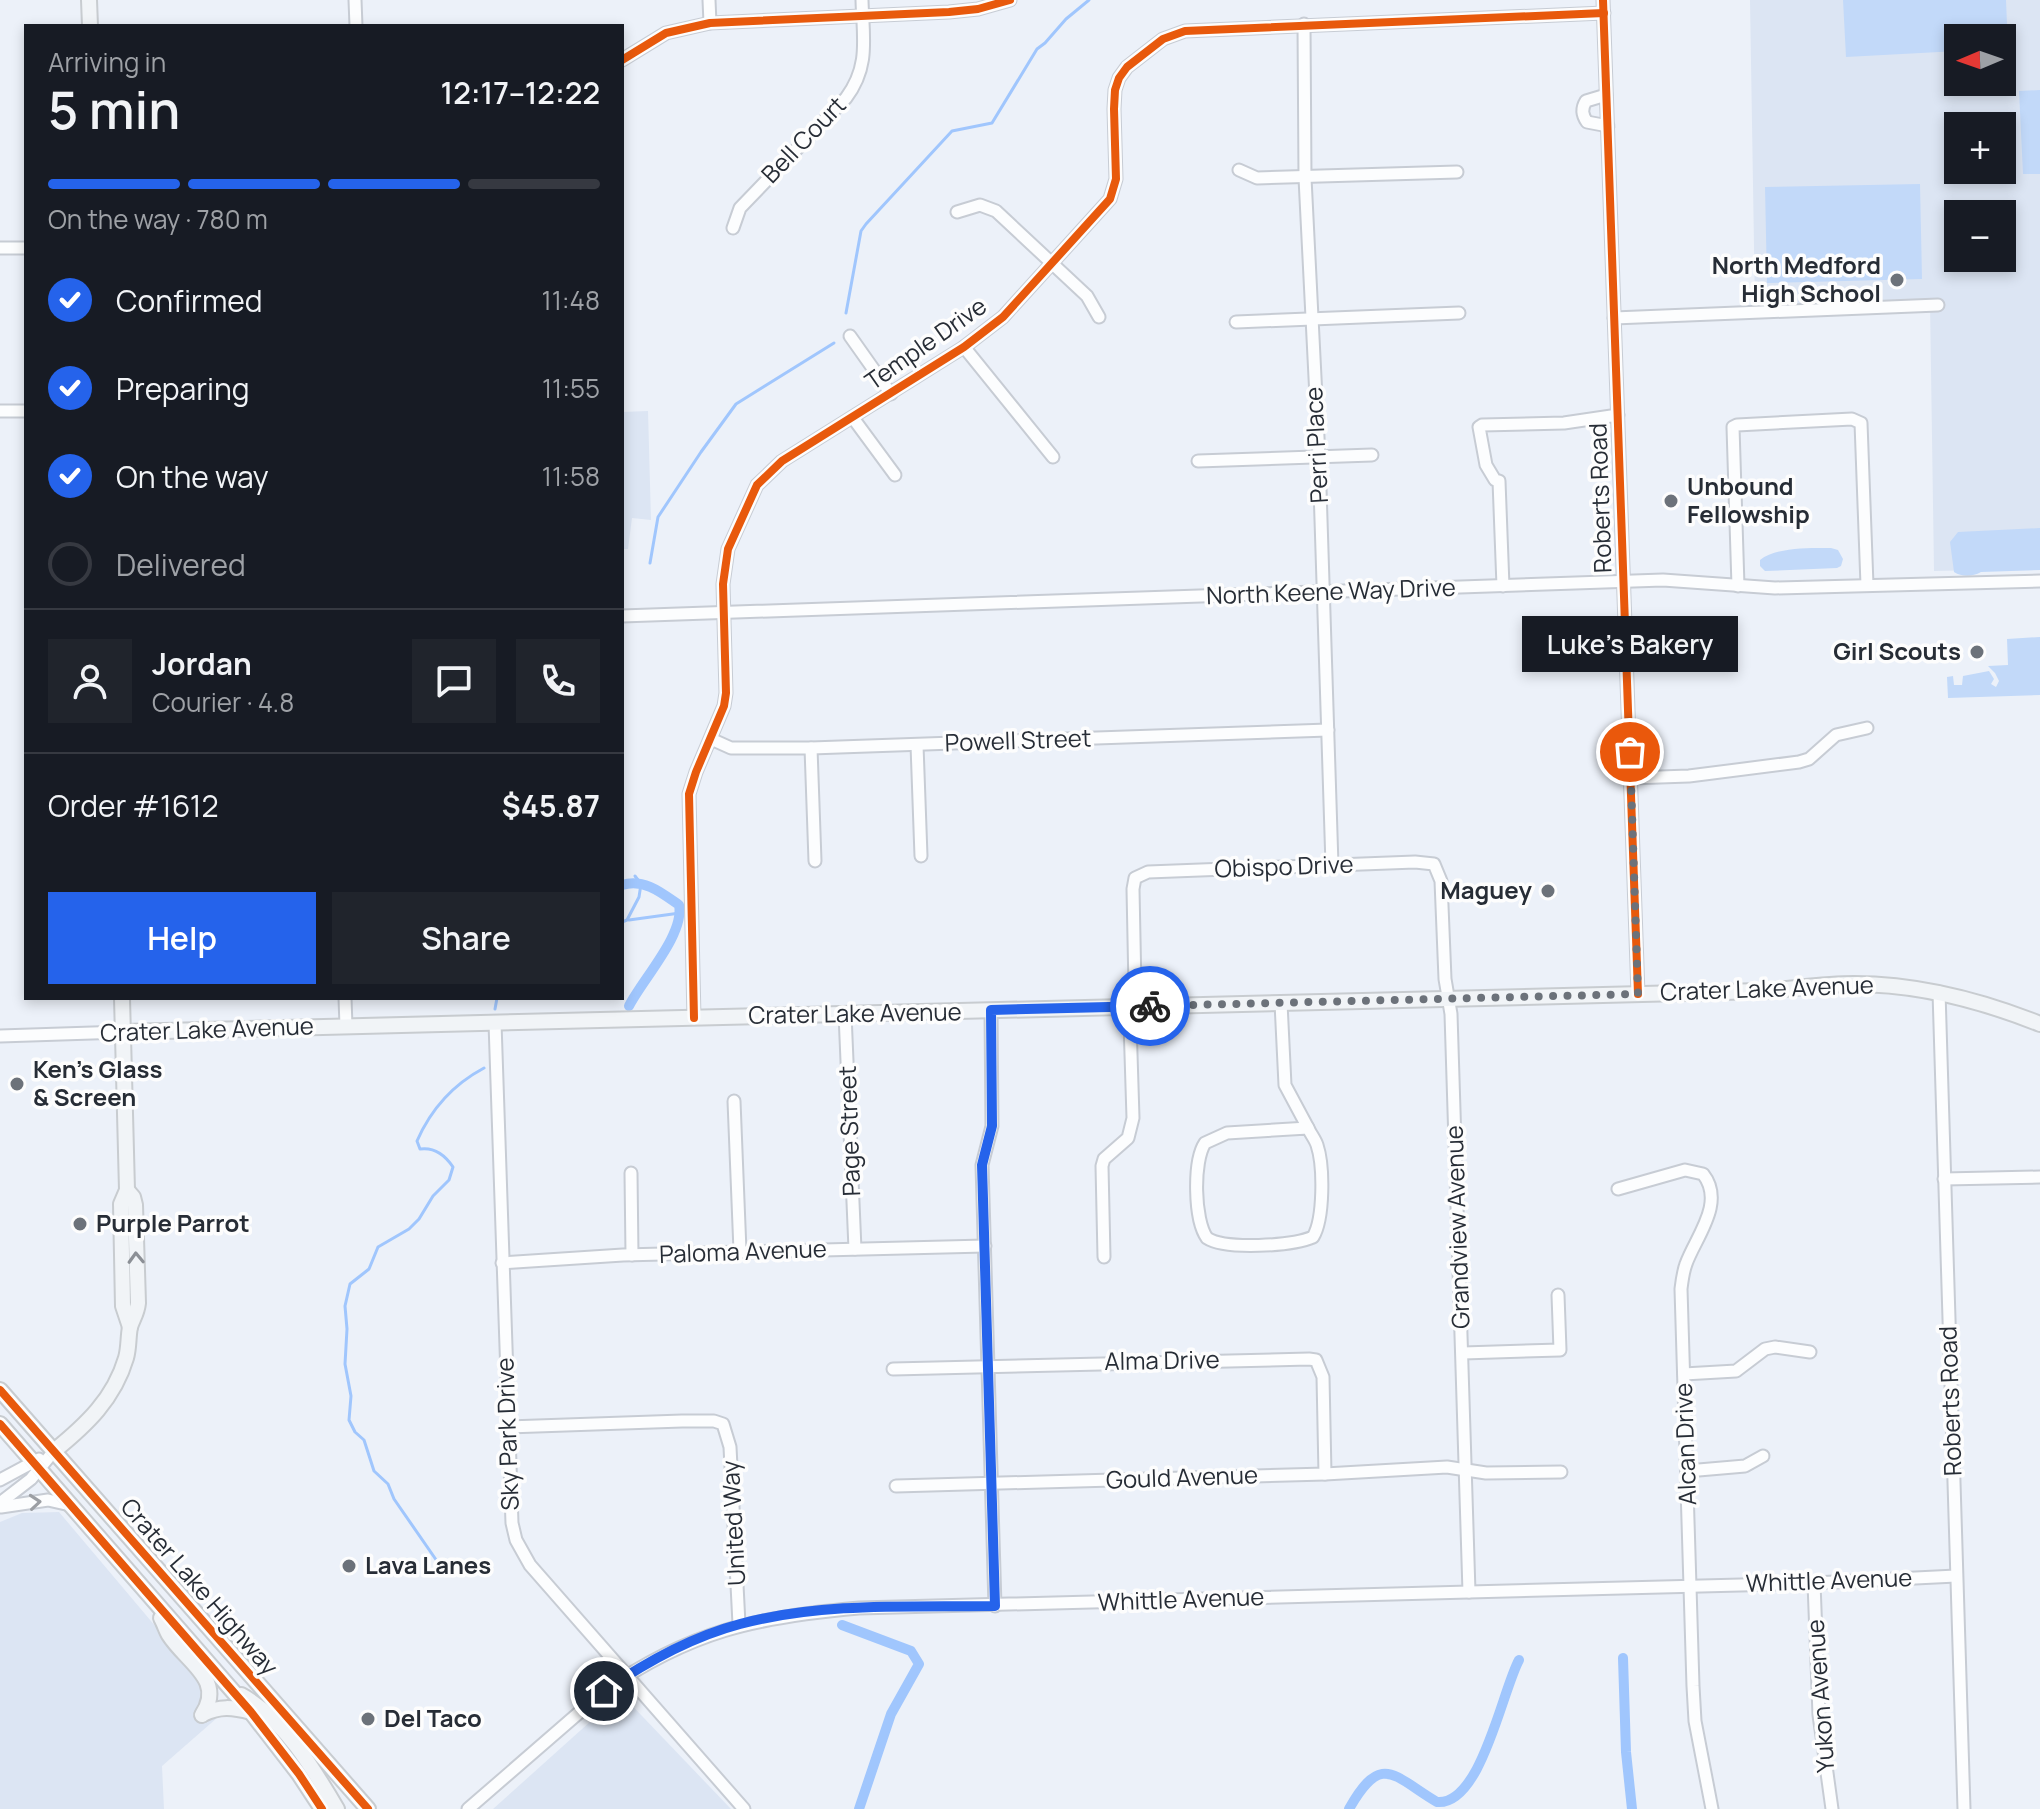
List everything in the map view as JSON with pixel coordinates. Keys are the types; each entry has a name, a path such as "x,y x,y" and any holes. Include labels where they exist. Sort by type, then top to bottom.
{"main road":[{"path":"89,0 90,24"},
{"name":"Crater Lake Avenue","path":"123,1032 1638,994 1777,990 1854,984 1939,992 1975,1000 2040,1024"},
{"path":"54,1451 85,1424 116,1386 129,1349 130,1327 136,1316 135,1205 127,1190 122,1000"},
{"name":"Crater Lake Highway","path":"0,1390 368,1809"},
{"name":"Crater Lake Highway","path":"0,1424 251,1712 322,1809"},
{"path":"153,1600 170,1636 206,1677 210,1686 211,1695 202,1715 222,1707 251,1712"},
{"path":"230,1688 259,1705 280,1727 337,1809"}],"street":[{"path":"355,0 356,24"},
{"path":"709,0 710,23"},
{"name":"Bell Court","path":"733,228 740,208 846,98 859,80 864,60 862,0"},
{"path":"624,59 666,33 710,23 949,12 978,9 1010,0"},
{"name":"Temple Drive","path":"694,1018 689,805 696,772 724,706 724,564 741,516 757,485 782,461 964,347 1003,317 1101,210 1114,189 1115,90 1127,67 1174,33 1199,29 1603,6"},
{"name":"Roberts Road","path":"1603,6 1638,994"},
{"name":"Perri Place","path":"1304,24 1305,178 1319,457 1332,865"},
{"path":"1606,95 1586,101 1582,107 1587,122 1608,126"},
{"path":"1239,170 1257,178 1457,172"},
{"path":"957,212 980,205 996,211 1087,296 1099,317"},
{"path":"0,248 24,248"},
{"path":"1614,318 1938,305"},
{"path":"1236,322 1459,313"},
{"path":"850,336 891,394"},
{"path":"964,347 1053,457"},
{"path":"0,411 24,411"},
{"path":"1503,586 1499,481 1495,480 1486,465 1479,427 1564,423 1618,415"},
{"path":"853,418 895,475"},
{"path":"1738,586 1733,427 1852,419 1861,423 1867,585"},
{"path":"1198,461 1372,455"},
{"name":"North Keene Way Drive","path":"624,616 1623,581 1691,580 1775,588 2040,581"},
{"path":"1631,778 1689,776 1799,762 1809,759 1836,735 1867,728"},
{"name":"Powell Street","path":"711,739 731,748 811,748 1328,730"},
{"path":"917,745 921,856"},
{"path":"811,748 815,861"},
{"name":"Obispo Drive","path":"1132,1007 1135,988 1135,878 1148,872 1415,862 1434,864"},
{"name":"Grandview Avenue","path":"1434,864 1441,881 1445,979 1451,1014 1469,1592"},
{"name":"Roberts Road","path":"1939,992 1964,1809"},
{"path":"345,1000 346,1026"},
{"path":"1281,1003 1285,1085 1308,1128 1317,1147 1321,1219 1313,1237 1296,1242 1224,1245 1207,1238 1199,1222 1197,1163 1205,1143 1227,1133 1308,1128"},
{"path":"1104,1257 1102,1166 1104,1159 1128,1138 1133,1118 1132,1007"},
{"path":"991,1010 992,1126 982,1165 995,1606"},
{"name":"Page Street","path":"845,1014 855,1249"},
{"name":"Sky Park Drive","path":"495,1023 512,1523 523,1554 744,1809"},
{"name":"Crater Lake Avenue","path":"0,1036 123,1032"},
{"path":"734,1101 740,1251"},
{"name":"Alcan Drive","path":"1618,1189 1685,1170 1698,1171 1709,1184 1707,1218 1686,1263 1681,1289 1695,1721 1712,1809"},
{"path":"631,1173 632,1255"},
{"path":"1944,1179 2040,1177"},
{"name":"Paloma Avenue","path":"502,1263 740,1251 985,1246"},
{"path":"1463,1353 1560,1350 1558,1295"},
{"path":"1684,1374 1736,1371 1765,1349 1775,1347 1810,1352"},
{"name":"Alma Drive","path":"893,1369 1316,1360 1323,1377 1325,1474"},
{"name":"United Way","path":"507,1427 682,1421 723,1424 730,1447 739,1624"},
{"path":"0,1480 36,1466 54,1451"},
{"path":"1687,1471 1745,1466 1763,1456"},
{"path":"0,1505 31,1479 36,1466"},
{"name":"Gould Avenue","path":"896,1486 1325,1474 1447,1467 1486,1473 1561,1472"},
{"path":"0,1505 48,1500 70,1505"},
{"name":"Whittle Avenue","path":"468,1809 604,1691 627,1675 666,1652 739,1624 778,1616 859,1608 1814,1583 1956,1576"},
{"name":"Yukon Avenue","path":"1814,1583 1819,1715 1832,1809"}],"shaded area":[{"name":"North Medford High School","path":"1750,0 2040,0 2040,569 1934,571 1930,302 1755,307"},
{"path":"1843,0 2006,0 2007,24 1944,24 1944,52 1846,57"},
{"path":"2040,90 2040,174 2023,174 2019,91"},
{"path":"1920,184 1922,279 1767,283 1765,187"},
{"path":"648,411 651,520 632,518 628,549 624,549 624,412"},
{"path":"2040,528 2040,570 1981,572 1967,576 1954,572 1950,542 1958,532"},
{"path":"1838,550 1843,559 1837,568 1765,571 1760,566 1760,560 1775,553"},
{"path":"2040,637 2040,695 1948,698 1947,677 1953,676 1954,685 1962,685 1963,676 1989,671 1994,679 1991,684 1996,687 1999,681 1988,666 2008,665 2007,639"},
{"path":"59,1512 226,1710 162,1766 164,1809 0,1809 0,1522 22,1513"},
{"path":"621,1694 731,1809 493,1809"}],"waterway":[{"path":"846,313 861,231 866,224 952,131 992,123 1037,49 1089,0"},
{"path":"650,563 658,517 736,404 834,343"},
{"path":"624,921 639,897 641,884 635,876"},
{"path":"624,884 645,885 679,905 676,929 629,1006"},
{"path":"629,920 680,913"},
{"path":"495,1009 497,1000"},
{"path":"439,1564 394,1499 388,1484 374,1471 364,1440 349,1420 351,1396 345,1364 345,1306 350,1284 369,1269 378,1247 409,1229 449,1180 453,1167 450,1163 434,1151 420,1149 417,1141 444,1098 484,1068"},
{"path":"842,1625 911,1651 919,1664 891,1714 859,1809"},
{"path":"1623,1658 1626,1752 1632,1809"},
{"path":"1349,1809 1360,1791 1380,1774 1399,1777 1437,1802 1452,1798 1466,1786 1488,1744 1519,1660"}],"cycle path":[{"path":"624,59 666,33 710,23 949,12 978,9 1010,0"},
{"path":"1603,0 1638,994"},
{"path":"694,1018 689,794 724,706 723,584 728,549 757,485 782,461 964,347 1003,317 1110,199 1116,179 1115,90 1127,67 1163,39 1185,31 1604,13"},
{"path":"0,1390 368,1809"},
{"path":"0,1424 251,1712 322,1809"}],"way so far":[{"path":"1150,1006 1638,994 1630,752"}],"place":[{"name":"North Medford High School","path":"1897,280"},
{"name":"Unbound Fellowship","path":"1671,501"},
{"name":"Girl Scouts","path":"1977,652"},
{"name":"Luke's Bakery","path":"1630,752"},
{"name":"Maguey","path":"1548,891"},
{"name":"Ken's Glass & Screen","path":"17,1084"},
{"name":"Purple Parrot","path":"80,1224"},
{"name":"Lava Lanes","path":"349,1566"},
{"name":"Del Taco","path":"368,1719"}],"route":[{"path":"604,1691 666,1652 739,1624 778,1616 859,1608 995,1606 982,1165 992,1126 991,1010 1150,1006"}]}
